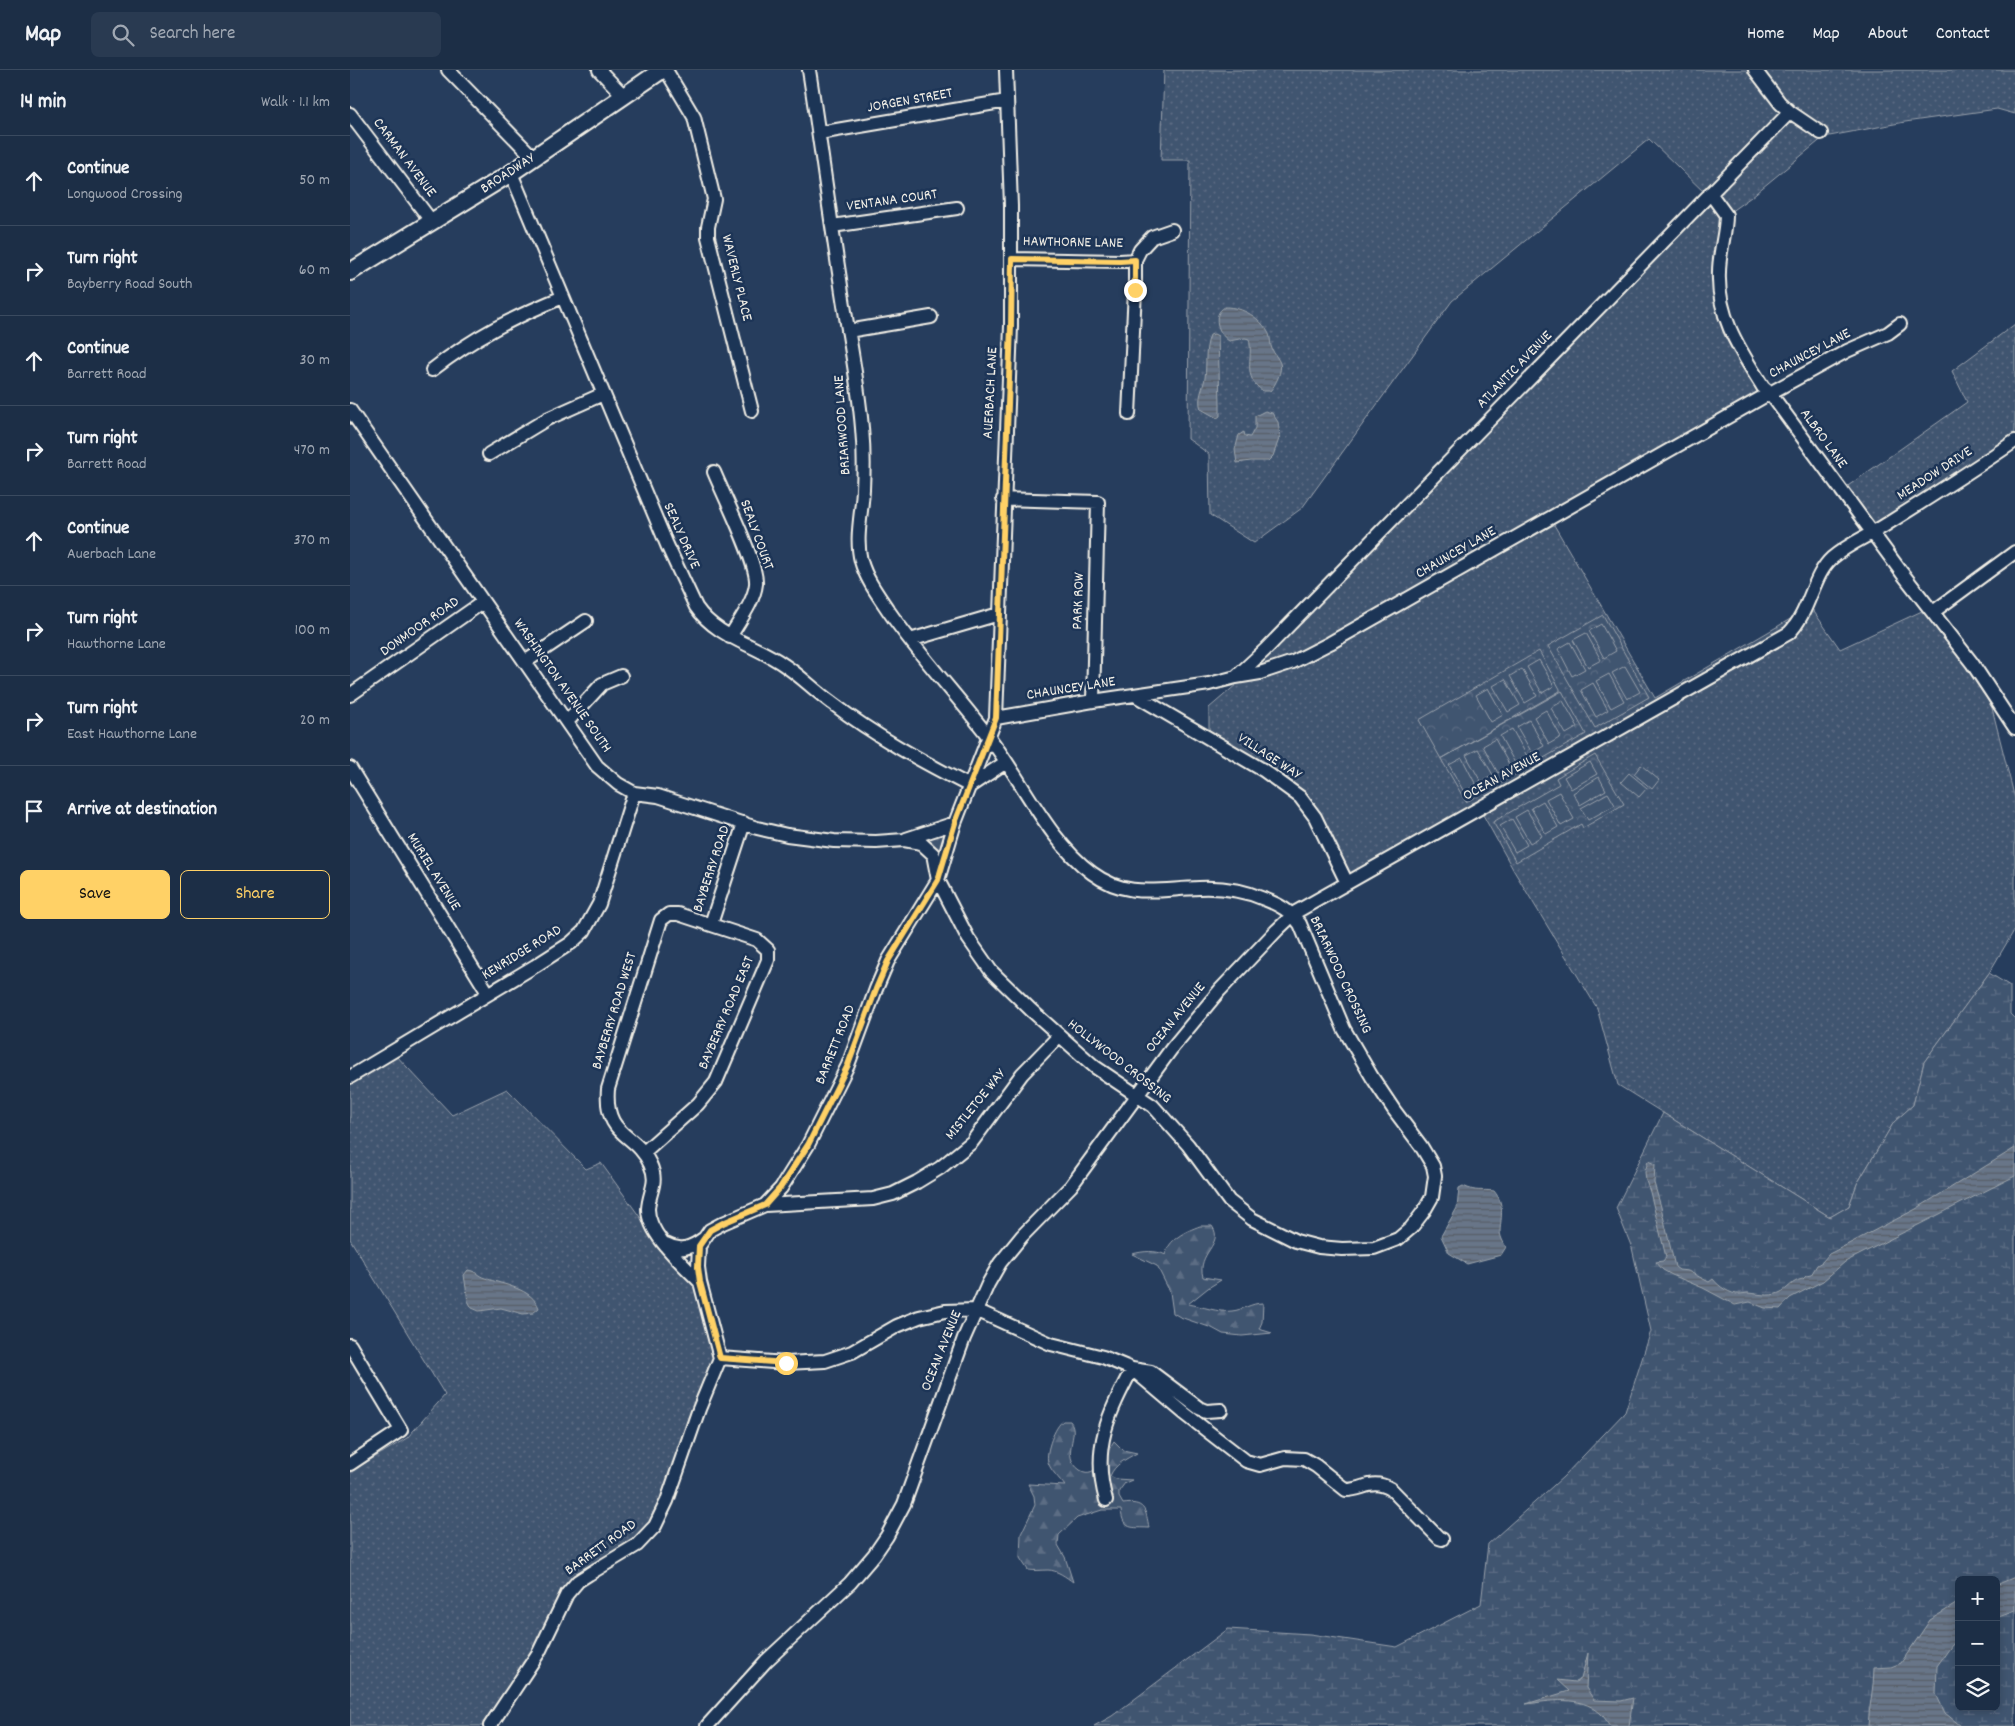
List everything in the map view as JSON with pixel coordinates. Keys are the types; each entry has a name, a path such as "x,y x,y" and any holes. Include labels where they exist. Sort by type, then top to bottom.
{"main road":[{"name":"BROADWAY","path":"350,272 511,173 662,70"}],"street":[{"path":"448,70 533,157"},
{"path":"599,70 624,96"},
{"name":"WAVERLY PLACE","path":"666,70 689,107 696,126 714,199 708,227 708,237 752,411"},
{"name":"BRIARWOOD LANE","path":"808,70 857,381 862,431 863,488 859,534 860,557 875,590 910,640 939,678 990,737"},
{"name":"AUERBACH LANE","path":"996,718 1011,326 1012,259 1006,70"},
{"path":"1755,70 1780,103 1821,133"},
{"name":"JORGEN STREET","path":"819,133 1007,101"},
{"name":"ATLANTIC AVENUE","path":"1236,677 1272,643 1790,112"},
{"name":"CARMAN AVENUE","path":"350,114 432,222"},
{"name":"SEALY DRIVE","path":"511,173 603,394 696,607 710,624 730,637 761,650 784,664 831,703 881,737 921,761 970,786"},
{"name":"ALBRO LANE","path":"1710,193 1726,215 1719,271 1722,309 1734,341 1763,387 1770,393 1982,679 2015,728"},
{"name":"VENTANA COURT","path":"832,226 957,208"},
{"path":"1128,414 1135,260 1140,250 1152,237 1172,230"},
{"name":"HAWTHORNE LANE","path":"1012,259 1135,260"},
{"path":"432,370 451,355 502,323 563,297"},
{"path":"848,331 931,317"},
{"name":"CHAUNCEY LANE","path":"996,718 1209,684 1279,667 1330,643 1770,393 1847,351 1888,333 1900,324"},
{"path":"489,454 547,419 603,394"},
{"name":"WASHINGTON AVENUE SOUTH","path":"350,410 597,766 618,784 634,792 658,796 787,835 834,840 876,842 904,840 921,843 933,854 938,880"},
{"name":"MEADOW DRIVE","path":"1873,533 1952,484 2015,441"},
{"name":"SEALY COURT","path":"714,472 749,555 756,577 754,592 730,637"},
{"name":"PARK ROW","path":"1003,499 1098,502 1094,701"},
{"name":"OCEAN AVENUE","path":"707,1726 740,1688 784,1643 850,1584 887,1536 904,1504 948,1378 976,1310 1000,1263 1022,1236 1071,1186 1172,1048 1220,990 1293,915 1788,633 1798,624 1830,559 1850,543 1873,533"},
{"path":"1932,612 2015,552"},
{"name":"DONMOOR ROAD","path":"350,695 483,602"},
{"path":"910,640 1000,614"},
{"path":"525,662 586,620"},
{"path":"567,722 602,684 621,676"},
{"name":"VILLAGE WAY","path":"1135,695 1263,770 1300,796 1315,817 1347,883"},
{"path":"990,737 996,718"},
{"name":"BARRETT ROAD","path":"663,1242 670,1246 684,1249 694,1246 710,1230 765,1205 780,1188 808,1145 848,1065 888,961 938,880 955,823 990,737"},
{"name":"BRIARWOOD CROSSING","path":"990,737 1043,819 1072,855 1092,873 1116,887 1132,891 1152,892 1200,888 1231,889 1252,894 1280,905 1293,915 1308,938 1344,1029 1372,1077 1433,1166 1435,1182 1432,1197 1414,1224"},
{"path":"970,786 1006,762"},
{"name":"MURIEL AVENUE","path":"350,768 488,993"},
{"name":"KENRIDGE ROAD","path":"350,1077 572,943 589,924 599,904 634,792"},
{"name":"BAYBERRY ROAD","path":"712,924 744,823"},
{"name":"WASHINGTON AVENUE SOUTH","path":"904,840 955,823"},
{"name":"HOLLYWOOD CROSSING","path":"938,880 968,938 991,970 1059,1036 1095,1067 1153,1106 1174,1128 1229,1201 1252,1219 1282,1236 1319,1247 1342,1249 1366,1249 1382,1245 1398,1239 1414,1224"},
{"name":"BAYBERRY ROAD WEST","path":"644,1152 620,1132 614,1124 608,1110 608,1089 661,920 669,914 678,914 712,924"},
{"name":"BAYBERRY ROAD EAST","path":"644,1152 698,1104 716,1082 768,960 768,950 758,940 712,924"},
{"name":"MISTLETOE WAY","path":"765,1205 873,1199 893,1194 917,1182 940,1168 972,1142 1022,1074 1059,1036"},
{"path":"644,1152 655,1177 648,1206 648,1216 651,1224 663,1242 700,1282"},
{"path":"703,1239 698,1252 700,1282 720,1358 786,1363 825,1361 852,1352 896,1326 919,1317 945,1311 976,1310 1051,1344 1103,1357 1132,1369 1150,1372 1199,1408 1206,1411 1221,1410"},
{"path":"350,1345 401,1430 350,1464"},
{"name":"BARRETT ROAD","path":"490,1726 539,1652 567,1594 578,1581 637,1545 655,1526 667,1501 702,1402 720,1358"},
{"path":"1106,1500 1102,1474 1103,1437 1111,1410 1132,1369"},
{"path":"1132,1369 1184,1413 1246,1461 1260,1465 1285,1458 1297,1458 1316,1466 1346,1490 1369,1484 1383,1485 1391,1489 1442,1539"}],"green space":[{"path":"1164,70 2015,70 2015,114 1997,109 1905,122 1824,137 1730,212 1715,288 1766,393 1550,518 1655,698 1792,618 1803,596 1840,649 1922,611 1835,495 1967,402 1952,371 2015,324 2015,439 1876,528 1934,602 1992,708 2015,799 2015,929 1989,973 1924,1062 1913,1105 1894,1122 1857,1184 1849,1206 1830,1217 1618,1085 1597,1008 1514,871 1477,804 1349,878 1308,795 1209,731 1209,708 1251,672 1709,197 1649,139 1452,301 1302,508 1254,543 1210,515 1209,454 1188,439 1190,160 1161,160"},
{"path":"1603,615 1649,697 1595,728 1548,646"},
{"path":"1601,624 1616,651 1604,658 1589,631"},
{"path":"1586,633 1601,660 1588,667 1573,640"},
{"path":"1570,642 1585,669 1572,676 1558,649"},
{"path":"1539,651 1560,691 1441,759 1419,720"},
{"path":"1539,660 1554,686 1542,693 1527,667"},
{"path":"1625,666 1640,692 1627,699 1612,673"},
{"path":"1522,669 1537,696 1525,703 1510,676"},
{"path":"1609,674 1624,701 1611,708 1596,681"},
{"path":"1505,679 1520,705 1508,712 1493,686"},
{"path":"1593,683 1608,710 1596,717 1581,690"},
{"path":"1488,688 1503,715 1491,722 1476,695"},
{"path":"1562,691 1586,734 1466,802 1441,759"},
{"path":"1563,701 1578,727 1566,734 1551,708"},
{"path":"1546,710 1561,737 1549,744 1534,717"},
{"path":"1529,720 1544,746 1532,753 1517,727"},
{"path":"1512,729 1527,756 1515,763 1500,736"},
{"path":"1495,739 1510,766 1498,773 1483,746"},
{"path":"1478,749 1493,775 1481,782 1466,755"},
{"path":"1595,755 1624,804 1583,828 1581,824 1516,862 1493,822 1559,784 1556,778"},
{"path":"1462,758 1476,785 1464,792 1449,765"},
{"path":"1590,762 1597,774 1571,789 1564,777"},
{"path":"1641,765 1659,780 1652,789 1634,774"},
{"path":"1629,773 1647,788 1639,797 1621,782"},
{"path":"1599,777 1606,790 1580,805 1573,793"},
{"path":"1559,792 1574,819 1561,826 1546,799"},
{"path":"1608,793 1615,805 1588,820 1581,808"},
{"path":"1543,801 1558,827 1546,834 1531,808"},
{"path":"1527,810 1542,836 1530,843 1515,817"},
{"path":"1512,819 1527,845 1515,852 1500,826"},
{"path":"955,823 936,867 912,841"},
{"path":"1989,973 2010,986 2010,1014 2015,1019 2015,1726 1094,1726 1112,1716 1228,1629 1310,1634 1397,1647 1481,1604 1488,1544 1563,1477 1625,1412 1651,1331 1632,1248 1616,1208 1663,1113 1830,1217 1849,1206 1857,1184 1894,1122 1913,1105 1924,1062"},
{"path":"393,1052 452,1115 507,1089 586,1169 601,1163 650,1231 691,1279 708,1312 717,1358 655,1526 578,1581 492,1726 350,1726 350,1472 407,1438 445,1395 350,1239 350,1078"},
{"path":"1200,1226 1212,1226 1215,1232 1213,1244 1203,1261 1203,1277 1221,1280 1188,1304 1227,1311 1263,1303 1262,1322 1259,1329 1272,1333 1242,1336 1223,1334 1212,1328 1180,1317 1173,1313 1170,1292 1157,1266 1132,1254 1158,1252 1166,1255 1170,1245 1183,1233"},
{"path":"1063,1421 1070,1421 1073,1426 1071,1458 1080,1470 1091,1472 1096,1468 1114,1441 1123,1450 1137,1453 1118,1465 1110,1476 1116,1479 1132,1480 1125,1483 1119,1491 1119,1497 1123,1504 1140,1505 1143,1508 1147,1516 1149,1528 1126,1525 1121,1510 1102,1510 1077,1518 1059,1535 1058,1545 1065,1557 1073,1582 1055,1571 1028,1570 1020,1558 1021,1534 1035,1505 1034,1496 1028,1484 1065,1486 1051,1468 1047,1458 1054,1434"}],"shaded area":[{"path":"1225,307 1251,314 1266,328 1271,347 1281,366 1278,378 1270,391 1263,391 1252,379 1250,373 1249,339 1229,341 1219,329 1218,314"},
{"path":"1210,335 1218,336 1220,416 1217,418 1201,409 1200,401 1205,378 1208,341"},
{"path":"1265,411 1272,413 1278,422 1280,436 1273,456 1268,461 1237,463 1235,450 1239,435 1244,432 1245,436 1250,437 1255,428 1255,416"},
{"path":"2015,1148 2015,1176 1845,1262 1823,1281 1790,1298 1780,1309 1765,1308 1750,1302 1735,1305 1703,1288 1672,1275 1663,1270 1656,1262 1663,1261 1666,1257 1646,1181 1645,1172 1648,1161 1655,1164 1654,1183 1675,1267 1679,1270 1688,1271 1709,1282 1713,1279 1729,1292 1768,1295 1779,1293 1796,1281 1811,1275 1817,1265 1829,1254 1916,1209"},
{"path":"1463,1186 1476,1190 1494,1191 1500,1201 1502,1210 1500,1233 1506,1247 1501,1255 1467,1264 1449,1253 1441,1236 1457,1208 1459,1188"},
{"path":"468,1270 524,1292 535,1301 539,1308 533,1313 523,1314 501,1308 479,1311 472,1308 468,1301 464,1275"},
{"path":"2015,1577 2015,1611 2000,1617 2000,1583"},
{"path":"1955,1604 1955,1643 1937,1666 1936,1694 1945,1713 1961,1726 1868,1726 1874,1668 1891,1667 1901,1663 1930,1620"},
{"path":"1588,1653 1586,1688 1594,1700 1621,1701 1633,1698 1629,1726 1610,1726 1601,1714 1592,1707 1574,1701 1526,1704 1569,1691 1557,1680 1575,1682 1581,1679"}],"route":[{"path":"786,1363 720,1358 700,1282 698,1267 699,1246 710,1230 765,1205 774,1197 808,1145 848,1065 888,961 938,880 955,823 990,737 996,718 1012,259 1135,260 1135,290"}]}
